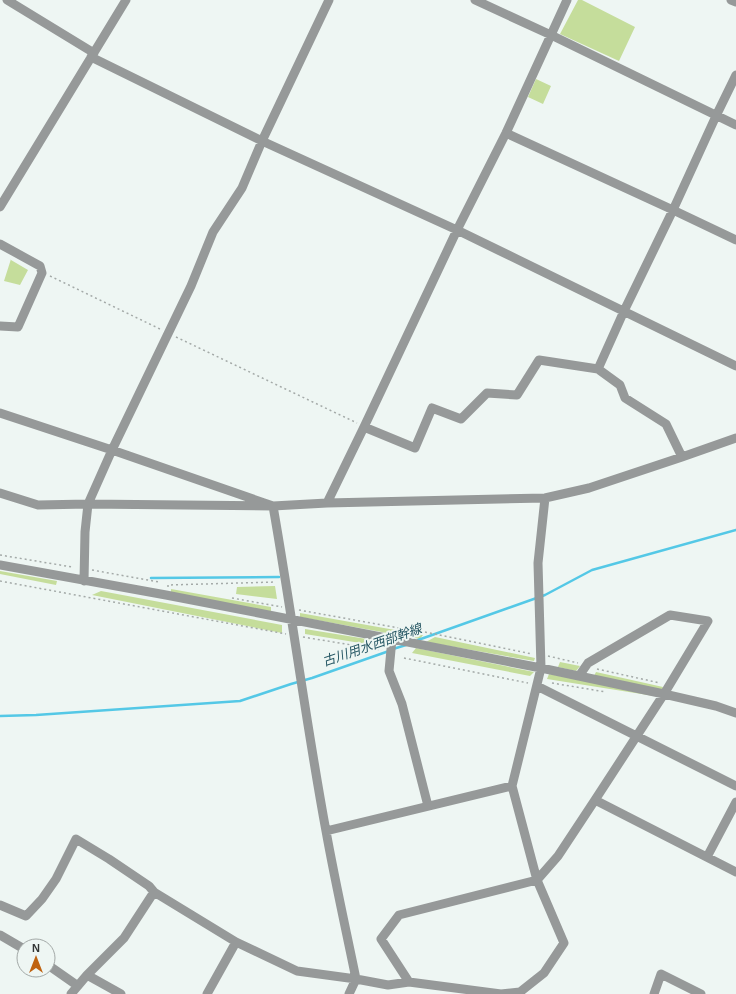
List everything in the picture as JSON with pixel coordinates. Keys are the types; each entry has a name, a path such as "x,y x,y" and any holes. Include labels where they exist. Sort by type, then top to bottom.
{"street":[{"path":"7,0 93,55 262,140 456,230 736,366"},
{"path":"0,207 126,0"},
{"path":"84,581 85,532 88,504 112,450 169,334 213,232 242,188 262,140 329,0"},
{"path":"475,0 736,126"},
{"path":"327,503 456,230 506,133 568,0"},
{"path":"732,0 736,2"},
{"path":"598,369 736,75"},
{"path":"506,133 736,240"},
{"path":"0,244 40,266 42,273 18,327 0,326"},
{"path":"364,427 415,448 432,408 460,419 487,393 517,395 539,360 598,369 620,385 625,398 666,424 682,458"},
{"path":"0,413 273,506"},
{"path":"0,493 38,505 88,504 273,506 327,503 545,498 589,488 682,458 736,438"},
{"path":"0,905 26,916 42,899 56,879 76,839 149,886 154,892 236,942 297,972 356,979 388,985 409,982 501,994 521,993 544,974 564,943 537,880 512,786 532,685 541,668 538,563 545,498"},
{"path":"273,506 326,831 356,979 349,994"},
{"path":"0,565 166,595 541,668 664,694 716,706 736,713"},
{"path":"409,982 381,939 399,916 537,880 558,856 664,694 708,621 670,615 588,663 579,676"},
{"path":"392,639 389,671 402,704 428,806"},
{"path":"532,685 736,786"},
{"path":"326,831 512,786"},
{"path":"594,800 736,872"},
{"path":"707,858 736,802"},
{"path":"72,994 87,975 124,938 154,892"},
{"path":"0,935 16,944"},
{"path":"207,994 236,942"},
{"path":"56,971 78,986"},
{"path":"654,994 661,974 700,994"},
{"path":"87,975 121,994"}],"path":[{"path":"42,273 364,427"},
{"path":"0,555 72,567"},
{"path":"89,569 159,582"},
{"path":"0,581 293,635 384,650"},
{"path":"166,595 168,585 286,582"},
{"path":"171,587 179,588"},
{"path":"230,598 422,632"},
{"path":"425,632 538,655"},
{"path":"546,656 582,664"},
{"path":"404,658 532,685"},
{"path":"593,668 664,684"},
{"path":"553,683 607,692"}],"green space":[{"path":"578,0 582,0 635,27 619,61 560,34"},
{"path":"536,79 551,86 543,104 528,97"},
{"path":"11,260 28,270 20,285 4,281"},
{"path":"0,571 57,581 56,585 0,574"},
{"path":"275,586 277,599 236,594 237,587"},
{"path":"171,589 271,607 271,613 171,593"},
{"path":"101,591 282,625 282,633 92,595"},
{"path":"300,613 423,635 420,639 300,617"},
{"path":"305,629 385,642 385,647 305,634"},
{"path":"435,637 535,658 534,661 426,642"},
{"path":"416,648 534,672 530,676 412,653"},
{"path":"560,662 580,666 576,671 558,667"},
{"path":"596,672 663,687 662,690 594,676"},
{"path":"549,674 654,693 654,696 547,679"}],"waterway":[{"name":"古川用水西部幹線","path":"418,640 545,595 592,570 736,530"},
{"path":"151,578 279,577"},
{"name":"古川用水西部幹線","path":"393,649 406,645"},
{"name":"古川用水西部幹線","path":"0,716 36,715 240,701 389,651"}]}
